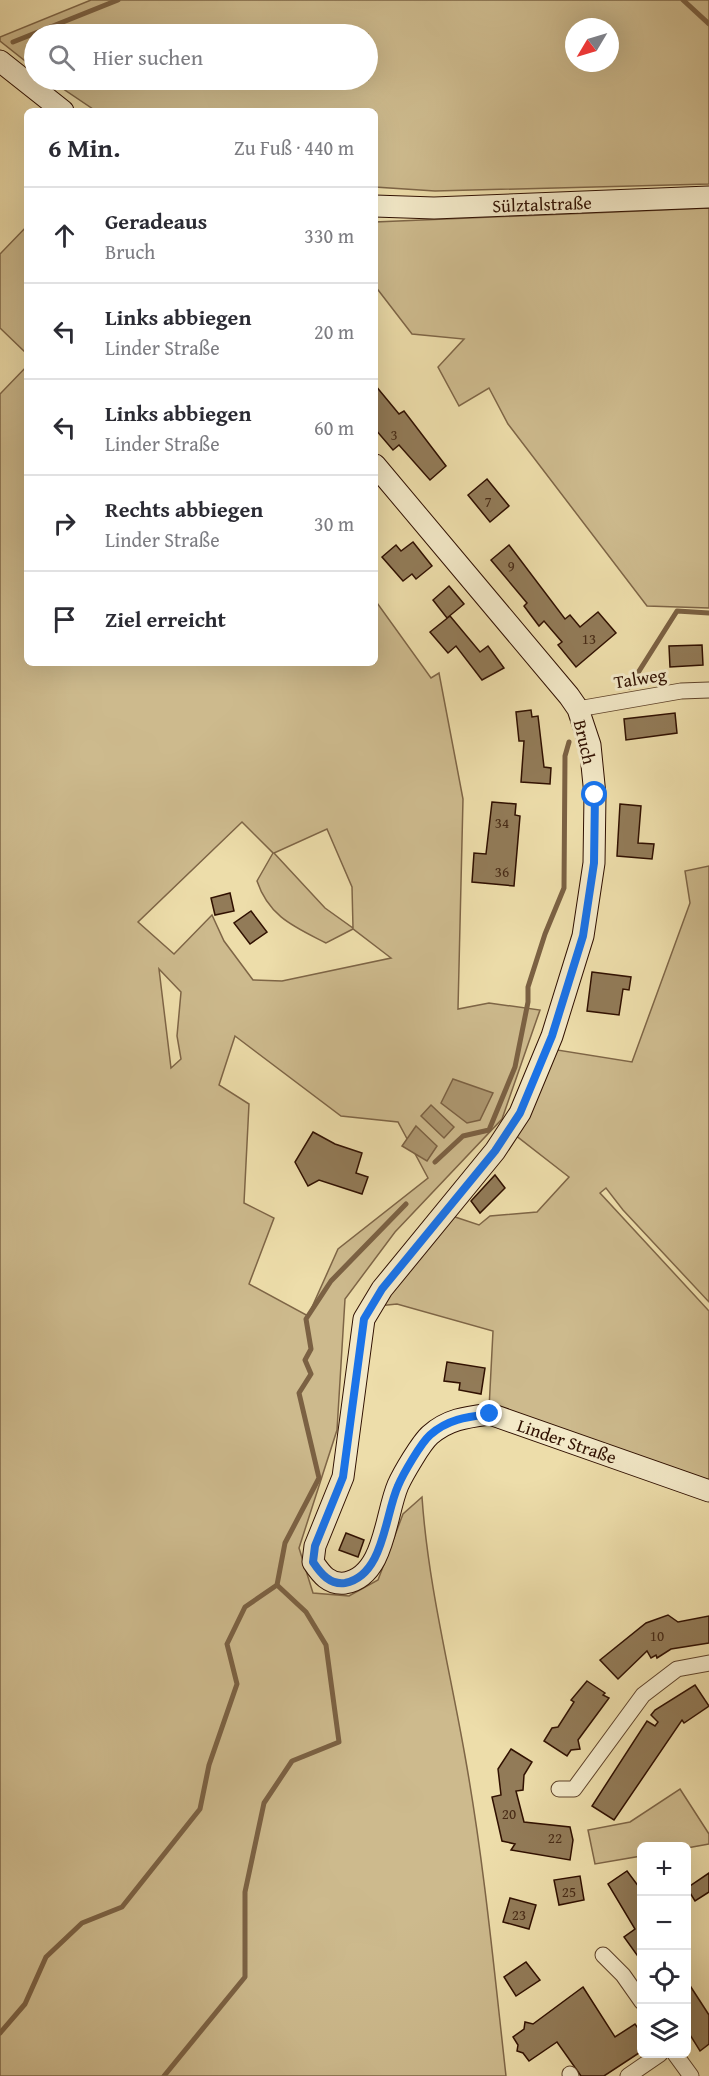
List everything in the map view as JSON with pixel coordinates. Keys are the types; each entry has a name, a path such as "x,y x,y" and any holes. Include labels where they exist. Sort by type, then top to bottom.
{"street":[{"path":"0,61 24,80"},
{"path":"37,90 59,108"},
{"name":"Sülztalstraße","path":"378,206 434,208 709,197"},
{"name":"Bruch","path":"338,1584 323,1577 313,1562 315,1546 343,1477 364,1319 382,1289 495,1151 520,1113 552,1036 583,936 594,863 595,795 590,745 578,709 570,696 378,469"},
{"name":"Talweg","path":"578,709 681,691 709,690"},
{"name":"Linder Straße","path":"338,1584 351,1582 366,1571 378,1551 398,1485 428,1436 453,1419 490,1414 709,1491"},
{"path":"559,1789 574,1789 643,1695 677,1669 709,1663"},
{"path":"603,1955 623,1974 637,1995"},
{"path":"627,2076 654,2058"},
{"path":"678,2058 691,2076"}],"shaded area":[{"path":"91,0 709,0 709,184 435,191 378,187 378,108 92,108 65,90 378,90 378,24 32,24"},
{"path":"24,27 24,60 0,41 0,37"},
{"path":"709,208 709,608 647,606 508,424 489,388 459,406 438,367 464,339 412,334 378,290 378,222"},
{"path":"24,229 24,351 0,328 0,254"},
{"path":"24,369 24,666 378,666 378,604 431,678 439,673 463,799 458,1009 489,1003 540,1010 502,1119 395,1232 345,1299 337,1430 299,1548 313,1593 349,1596 378,1580 403,1514 422,1497 434,1595 478,1836 506,2076 0,2076 0,394","holes":["242,822 273,853 257,881 268,904 284,920 326,943 353,929 391,958 282,981 253,980 224,941 212,915 174,954 138,922","327,829 352,887 353,928 325,908 274,853","159,969 181,992 177,1036 181,1059 171,1068","235,1036 341,1116 398,1122 428,1178 338,1249 308,1316 249,1284 274,1218 244,1203 249,1104 219,1085"]},
{"path":"709,866 709,1302 623,1210 606,1188 600,1193 709,1311 709,1488 489,1409 493,1331 397,1304 367,1307 437,1211 479,1225 490,1216 537,1212 569,1177 506,1128 545,1048 632,1062 690,903 685,871"},
{"path":"453,1079 493,1093 480,1120 467,1123 441,1103"},
{"path":"431,1105 454,1127 444,1138 421,1116"},
{"path":"416,1126 437,1146 427,1161 402,1146"},
{"path":"680,1789 709,1834 709,1844 691,1847 691,1842 637,1842 637,1857 595,1864 588,1830 630,1822"}],"building":[{"path":"378,389 399,414 404,411 446,466 430,480 399,445 393,450 378,432"},
{"path":"487,479 509,506 490,522 468,495"},
{"path":"413,542 432,566 416,579 412,574 403,581 382,557 396,545 401,551"},
{"path":"509,545 565,619 570,615 580,627 598,612 616,633 576,667 558,645 562,642 544,621 539,626 524,606 527,603 491,560"},
{"path":"449,586 464,604 447,618 433,600"},
{"path":"450,616 480,652 488,646 504,668 482,680 456,646 448,653 430,632"},
{"path":"702,645 703,665 670,667 669,646"},
{"path":"531,710 532,717 538,716 544,767 551,768 550,784 521,782 524,741 519,741 516,712"},
{"path":"675,713 677,733 626,740 624,719"},
{"path":"492,802 516,804 515,815 520,816 514,886 472,882 474,853 486,854"},
{"path":"620,804 641,806 638,843 654,844 652,859 617,856"},
{"path":"230,893 234,911 215,915 211,898"},
{"path":"251,911 267,932 250,944 234,923"},
{"path":"592,972 631,977 629,990 623,989 619,1015 587,1011"},
{"path":"313,1132 335,1144 362,1153 356,1173 368,1177 362,1194 319,1180 308,1186 295,1162"},
{"path":"495,1175 505,1188 480,1213 471,1201"},
{"path":"447,1362 485,1368 481,1394 459,1390 460,1383 444,1381"},
{"path":"346,1533 364,1540 358,1557 339,1550"},
{"path":"668,1615 678,1622 709,1616 709,1643 671,1649 657,1658 656,1655 651,1658 647,1651 618,1679 600,1660 646,1623"},
{"path":"587,1681 609,1698 578,1740 580,1749 571,1750 567,1756 544,1741 552,1728 558,1727 574,1702 571,1700"},
{"path":"695,1685 709,1706 684,1723 682,1720 614,1820 592,1806 647,1721 655,1726 658,1722 651,1715 655,1710"},
{"path":"511,1749 532,1762 524,1775 523,1790 516,1791 524,1822 570,1827 573,1840 570,1860 511,1850 515,1844 502,1841 492,1797 501,1795 498,1769"},
{"path":"627,1871 637,1884 637,1955 624,1937 635,1929 608,1884"},
{"path":"709,1873 709,1892 695,1901 691,1894 691,1885"},
{"path":"580,1876 584,1900 559,1905 554,1880"},
{"path":"510,1898 536,1905 529,1929 503,1922"},
{"path":"526,1962 540,1980 516,1996 504,1977"},
{"path":"583,1987 615,2037 635,2024 637,2027 637,2054 604,2076 581,2076 557,2042 529,2061 523,2053 517,2051 518,2045 513,2037 524,2029 525,2022 533,2024"},
{"path":"691,1987 709,2015 709,2044 700,2051 691,2036"}],"waterway":[{"path":"58,24 118,0"},
{"path":"683,0 709,24"},
{"path":"13,42 24,38"},
{"path":"629,687 677,611 709,613"},
{"path":"435,1162 463,1136 489,1130 515,1067 528,1002 528,987 545,934 564,888 565,756 569,742"},
{"path":"0,2033 25,2004 46,1957 82,1923 122,1907 200,1809 209,1765 237,1684 227,1644 245,1607 277,1585 285,1543 319,1478 299,1393 311,1374 305,1360 311,1349 306,1319 331,1281 406,1204"},
{"path":"164,2076 245,1977 245,1892 264,1803 292,1761 339,1742 326,1645 306,1612 277,1585"}],"route":[{"path":"490,1414 453,1419 428,1436 398,1485 378,1551 366,1571 351,1582 338,1584 323,1577 313,1562 315,1546 343,1477 359,1339 364,1319 382,1289 495,1151 520,1113 552,1036 583,936 594,863 595,795"}]}
